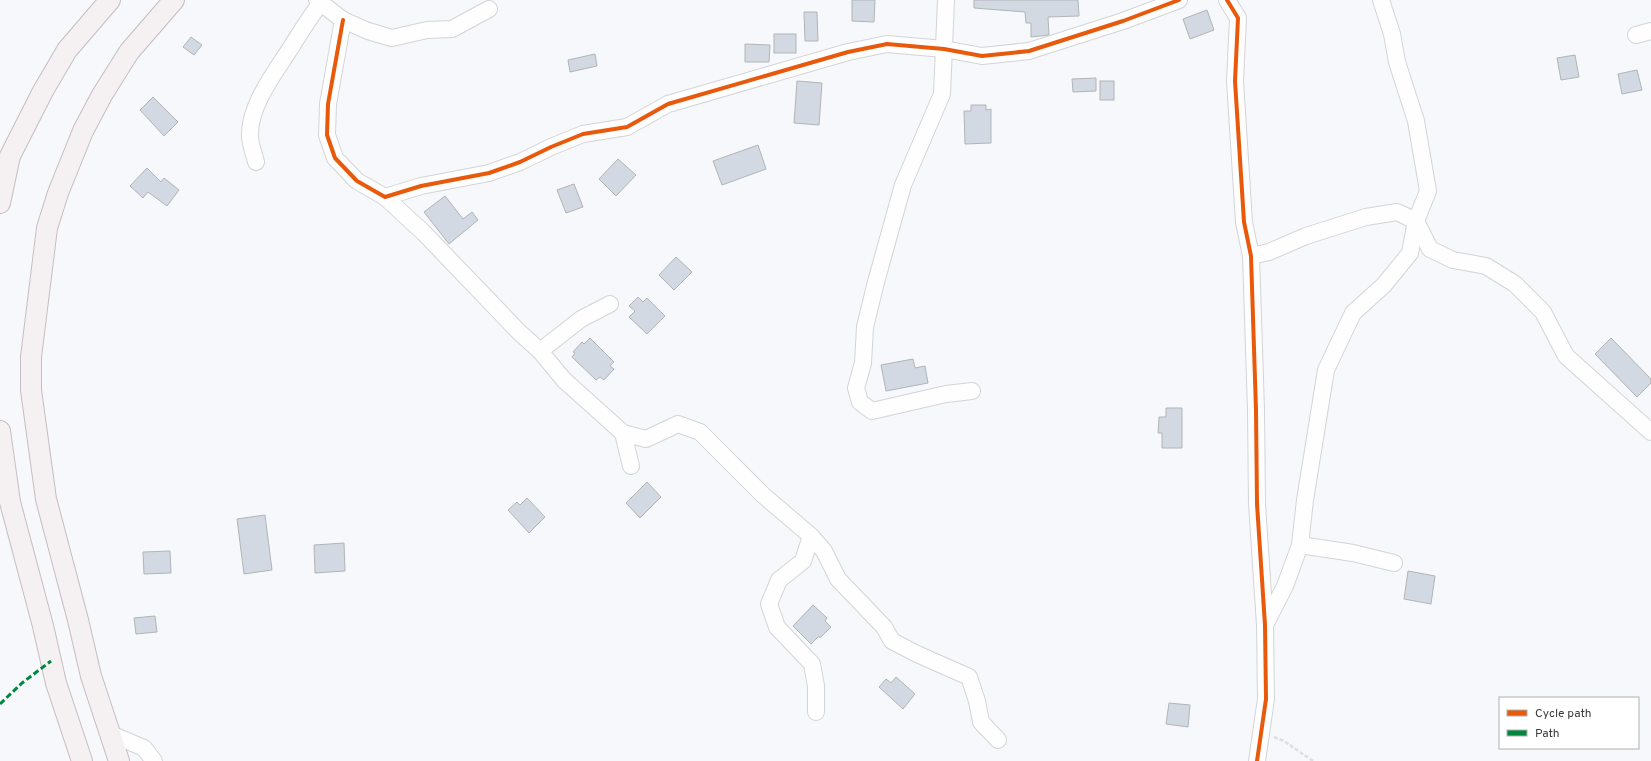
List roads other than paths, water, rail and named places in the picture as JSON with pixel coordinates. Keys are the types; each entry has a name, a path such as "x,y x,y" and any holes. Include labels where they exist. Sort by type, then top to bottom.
{"main road":[{"path":"0,203 3,177 10,156 43,91 67,50 110,0"},
{"path":"119,761 91,676 46,499 31,390 32,357 46,228 58,193 84,132 102,95 129,52 174,0"},
{"path":"0,432 10,502 43,626 56,683 82,761"}],"street":[{"path":"946,0 942,94 903,185 867,320 863,363 856,388 860,402 872,411 946,394 972,391"},
{"path":"385,197 421,186 489,173 520,162 583,134 626,126 668,104 848,52 887,44 944,49 982,56 1029,51 1122,21 1179,0"},
{"path":"1227,0 1238,18 1236,81 1244,222 1251,256 1256,410 1257,504 1265,625 1266,699 1257,761"},
{"path":"1265,625 1285,586 1300,545 1305,500 1326,370 1353,313 1384,285 1410,253 1416,221 1428,191 1416,121 1397,62 1392,34 1381,0"},
{"path":"256,162 250,138 257,104 271,76 288,52 319,1 343,20 368,31 392,38 427,30 452,29 489,9"},
{"path":"343,20 328,104 327,135 335,158 357,181 385,197 424,233 540,351 564,380 623,433 646,439 678,424 700,432 763,495 811,536 824,551 838,579 884,627 892,641 916,654 969,677 977,701 981,722 998,740"},
{"path":"1251,256 1270,252 1306,236 1366,217 1396,212 1416,221 1430,249 1453,260 1486,266 1515,284 1543,312 1566,356 1651,432"},
{"path":"540,351 581,319 610,304"},
{"path":"623,433 631,466"},
{"path":"811,536 803,561 779,580 769,604 777,627 812,664 816,686 816,712"},
{"path":"1300,545 1353,553 1394,563"},
{"path":"111,734 144,748 154,761"}]}
